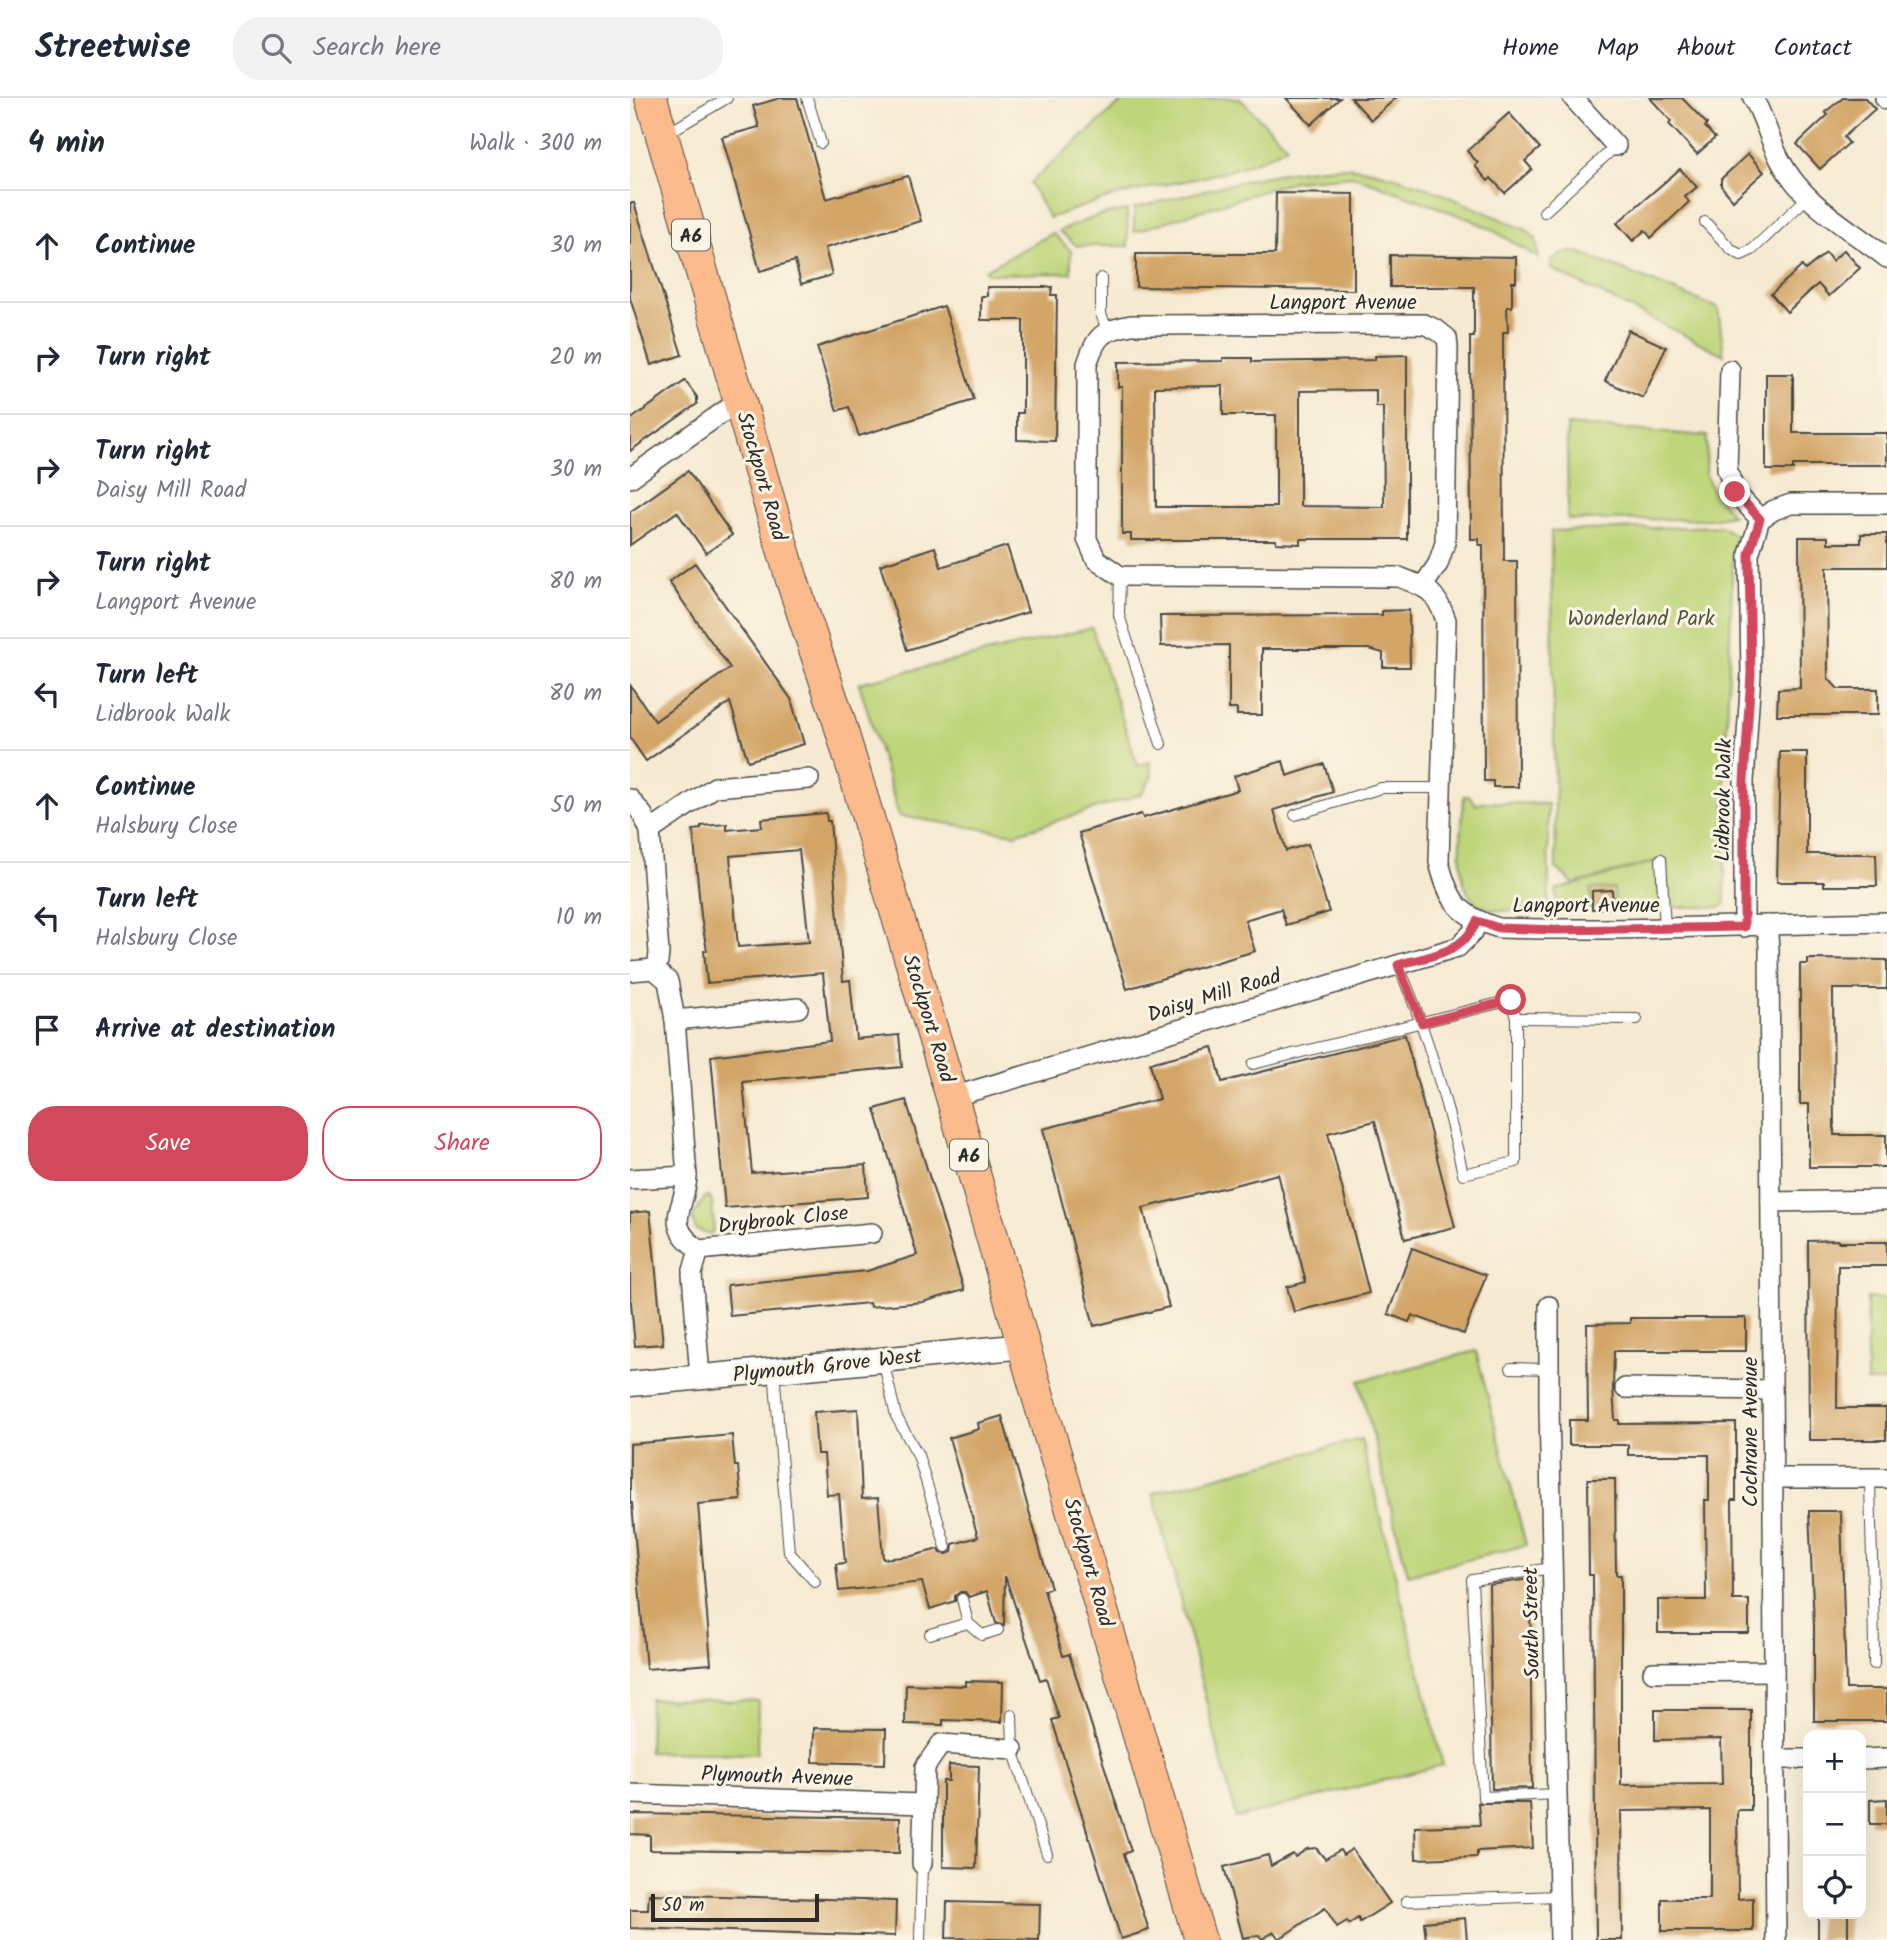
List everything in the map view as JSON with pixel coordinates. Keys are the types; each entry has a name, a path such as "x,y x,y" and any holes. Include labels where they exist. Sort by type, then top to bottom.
{"highway":[{"name":"Stockport Road","path":"651,98 792,580 838,718 953,1097 1200,1940"}],"street":[{"path":"1573,98 1616,146"},
{"path":"1776,98 1757,105 1780,160 1807,198 1832,220 1887,258"},
{"name":"Langport Avenue","path":"1107,330 1131,325 1424,324 1447,338 1445,543 1438,564 1423,586"},
{"path":"1107,330 1094,345 1087,364 1087,539 1096,559 1120,576 1399,577 1423,586 1439,599 1446,620 1439,862 1444,882 1459,908 1477,921"},
{"path":"1730,370 1727,469 1735,492 1760,519 1791,504 1887,503"},
{"path":"630,478 740,400"},
{"name":"Lidbrook Walk","path":"1744,927 1744,781 1751,674 1749,554 1760,519"},
{"path":"650,831 715,787 809,779"},
{"path":"630,799 643,815 650,831 659,953 654,970"},
{"name":"Langport Avenue","path":"1477,921 1499,928 1744,927 1887,922"},
{"name":"Daisy Mill Road","path":"953,1097 1458,947 1473,932 1477,921"},
{"name":"Cochrane Avenue","path":"1767,925 1776,1940"},
{"path":"630,971 654,970 668,981 675,1020 687,1176 686,1191 677,1223 685,1239 699,1250 692,1274 700,1377"},
{"path":"675,1020 798,1008"},
{"path":"630,1180 687,1176"},
{"path":"1771,1202 1887,1200"},
{"name":"Drybrook Close","path":"699,1250 872,1233"},
{"name":"South Street","path":"1549,1306 1560,1940"},
{"name":"Plymouth Grove West","path":"630,1384 1025,1346"},
{"path":"1625,1388 1772,1390"},
{"path":"1773,1478 1879,1478"},
{"path":"1653,1672 1774,1671"},
{"path":"922,1864 925,1767 941,1744 1013,1749"},
{"path":"1866,1759 1887,1758"},
{"path":"1775,1759 1803,1759"},
{"name":"Plymouth Avenue","path":"630,1794 922,1804"}],"lane":[{"path":"662,136 727,98"},
{"path":"807,98 821,143"},
{"path":"1544,212 1616,146"},
{"path":"1705,222 1732,250 1741,255 1752,250 1807,198"},
{"path":"1101,278 1101,314 1107,330"},
{"path":"1120,576 1119,615 1161,744"},
{"path":"1295,815 1381,788 1440,788"},
{"path":"1661,859 1665,928"},
{"path":"1253,1064 1422,1023 1511,1000 1516,1018 1516,1162 1463,1174 1438,1072 1422,1023 1398,965"},
{"path":"1516,1018 1637,1019"},
{"path":"883,1359 896,1416 918,1455 946,1546"},
{"path":"1511,1368 1549,1369"},
{"path":"774,1370 789,1552 815,1582"},
{"path":"1874,1664 1874,1566 1871,1549 1879,1478"},
{"path":"1552,1568 1472,1580 1483,1797 1557,1794"},
{"path":"962,1599 968,1623 982,1634 998,1630"},
{"path":"930,1634 968,1623"},
{"path":"1012,1715 1013,1749 1048,1854"},
{"path":"920,1940 922,1864"},
{"path":"1406,1901 1559,1896"}],"green space":[{"path":"1126,98 1239,98 1287,146 1267,157 1225,172 1116,196 1049,218 1030,183"},
{"path":"1342,167 1364,169 1412,182 1528,231 1536,239 1539,258 1469,219 1354,176 1294,181 1134,232 1134,208 1237,182 1289,172"},
{"path":"1127,210 1128,246 1077,246 1059,231 1097,216"},
{"path":"1053,233 1071,251 1071,273 988,274 985,270"},
{"path":"1578,252 1718,308 1724,355 1551,269 1551,260 1562,253"},
{"path":"1567,425 1707,436 1706,475 1712,490 1732,515 1712,519 1568,520"},
{"name":"Wonderland Park","path":"1721,526 1736,536 1733,550 1725,780 1725,904 1721,907 1669,907 1665,858 1574,884 1556,868 1551,531"},
{"path":"1092,628 1138,766 1150,762 1152,776 1142,794 1015,834 899,816 859,683"},
{"path":"1464,796 1469,796 1477,805 1481,802 1548,804 1549,909 1496,910 1476,903 1463,878 1461,861"},
{"path":"1658,861 1659,908 1614,909 1614,889 1591,889 1591,909 1557,909 1556,890"},
{"path":"708,1196 712,1201 714,1230 710,1234 696,1230 692,1218"},
{"path":"1867,1298 1887,1299 1887,1382 1867,1382"},
{"path":"1476,1351 1526,1545 1408,1575 1359,1381"},
{"path":"1361,1439 1443,1765 1236,1818 1153,1493"},
{"path":"650,1699 758,1701 757,1754 649,1752"}],"building":[{"path":"780,98 797,98 826,199 908,176 921,221 825,248 832,275 801,284 795,261 760,271 722,137 759,127 753,106"},
{"path":"1286,98 1340,98 1311,125"},
{"path":"1351,98 1396,98 1371,120"},
{"path":"1650,98 1682,98 1707,124 1705,127 1715,138 1697,154 1669,124 1671,121"},
{"path":"1843,98 1865,98 1875,109 1844,137 1849,143 1820,169 1797,144 1828,115 1825,112"},
{"path":"1509,113 1540,148 1525,161 1532,169 1505,193 1491,178 1488,181 1475,166 1478,163 1467,151"},
{"path":"1748,154 1764,172 1733,200 1721,186 1721,179"},
{"path":"1680,169 1697,187 1685,197 1689,202 1651,238 1645,230 1633,241 1617,223"},
{"path":"1276,193 1354,194 1354,290 1136,287 1136,254 1275,254"},
{"path":"630,203 634,203 682,355 651,365 630,298"},
{"path":"1844,250 1860,268 1829,296 1818,284 1787,312 1771,294 1802,266 1805,270 1826,253 1832,261"},
{"path":"1390,255 1516,257 1512,307 1507,307 1508,332 1503,332 1504,561 1517,561 1518,787 1493,787 1493,781 1484,781 1483,545 1479,545 1479,539 1471,539 1470,337 1474,337 1474,287 1390,287"},
{"path":"987,287 1052,287 1051,295 1057,295 1055,441 1017,440 1017,413 1023,413 1023,320 981,320 981,296 987,296"},
{"path":"944,306 974,400 859,436 849,407 837,411 817,347"},
{"path":"1628,330 1666,347 1643,398 1605,381"},
{"path":"1407,355 1407,539 1300,539 1300,544 1276,543 1276,540 1131,540 1131,534 1122,534 1122,387 1118,387 1118,362 1223,361 1223,358 1252,358 1252,362 1375,360 1375,356","holes":["1223,386 1223,415 1276,415 1276,507 1156,507 1155,387","1376,390 1376,407 1383,407 1384,507 1300,506 1300,391"]},
{"path":"1766,374 1793,374 1793,433 1887,433 1887,465 1793,465 1793,470 1766,470"},
{"path":"685,381 697,397 697,404 630,451 630,420"},
{"path":"688,471 732,535 706,553 677,512 630,545 630,512"},
{"path":"1861,534 1887,534 1887,567 1827,567 1828,678 1838,689 1878,689 1878,715 1777,715 1778,689 1800,688 1799,537 1828,537 1828,543 1861,543"},
{"path":"1007,546 1028,612 907,650 880,565 935,547 941,567"},
{"path":"695,563 791,699 804,744 748,761 730,702 646,761 630,738 630,685 655,721 730,668 669,582"},
{"path":"1409,610 1410,667 1383,667 1383,653 1369,649 1262,649 1262,715 1237,715 1237,709 1229,709 1229,645 1161,646 1160,616 1382,615 1382,611"},
{"path":"1780,752 1807,752 1807,854 1876,854 1877,886 1824,886 1824,882 1777,882"},
{"path":"1283,761 1287,776 1324,764 1333,792 1274,810 1286,851 1308,844 1329,912 1286,925 1281,909 1245,920 1255,951 1127,989 1079,833 1141,814 1143,818 1238,790 1234,776"},
{"path":"826,813 827,821 830,821 843,981 850,980 856,1039 899,1035 902,1067 743,1082 752,1173 866,1165 868,1197 725,1208 711,1056 830,1041 823,973 707,983 704,951 707,951 693,830 701,829 701,826 727,824 727,830 762,827 761,819","holes":["799,850 809,942 738,947 730,856"]},
{"path":"1612,890 1613,908 1592,909 1592,891"},
{"path":"1808,959 1887,960 1887,989 1833,989 1834,1135 1886,1135 1886,1167 1809,1167 1809,1104 1800,1104 1800,964 1808,964"},
{"path":"1405,1035 1455,1227 1405,1239 1375,1121 1328,1133 1369,1293 1294,1312 1287,1287 1306,1282 1278,1174 1143,1208 1169,1307 1094,1326 1043,1129 1159,1099 1150,1063 1213,1047 1222,1082"},
{"path":"906,1100 964,1290 923,1302 870,1307 869,1303 730,1316 727,1285 867,1271 917,1255 875,1109"},
{"path":"650,1211 663,1344 635,1346 630,1292 630,1213"},
{"path":"1808,1241 1887,1242 1887,1266 1838,1266 1837,1408 1886,1408 1886,1440 1809,1440"},
{"path":"1412,1248 1486,1275 1464,1334 1412,1315 1409,1322 1388,1314"},
{"path":"1630,1318 1746,1318 1746,1351 1614,1351 1613,1389 1615,1420 1619,1420 1619,1424 1736,1423 1736,1500 1732,1500 1733,1600 1749,1600 1749,1633 1658,1633 1658,1600 1706,1600 1705,1500 1709,1500 1709,1455 1628,1455 1628,1445 1569,1445 1569,1420 1588,1420 1587,1324 1630,1323"},
{"path":"858,1409 862,1499 878,1498 883,1559 912,1556 939,1549 941,1553 947,1554 952,1552 953,1544 978,1537 949,1438 979,1429 978,1423 1002,1416 1051,1588 1044,1590 1063,1656 1069,1654 1131,1851 1124,1854 1149,1930 1121,1939 1052,1720 1059,1718 1046,1678 1040,1680 1005,1576 1004,1626 996,1623 987,1591 969,1597 965,1592 960,1592 955,1596 955,1601 930,1609 922,1582 839,1591 836,1564 845,1563 839,1494 827,1495 824,1454 817,1454 814,1412"},
{"path":"732,1435 741,1500 698,1504 711,1664 646,1669 630,1503 630,1444"},
{"path":"1588,1479 1615,1479 1616,1575 1621,1575 1621,1785 1722,1784 1721,1739 1655,1740 1655,1710 1751,1710 1751,1810 1737,1810 1738,1899 1753,1898 1753,1931 1662,1931 1662,1899 1710,1899 1710,1810 1621,1811 1622,1940 1596,1940 1593,1575 1589,1575"},
{"path":"1809,1511 1841,1511 1846,1689 1887,1689 1887,1721 1814,1721 1814,1625"},
{"path":"1530,1579 1532,1788 1492,1789 1489,1585"},
{"path":"965,1681 1003,1682 1002,1722 943,1720 943,1725 905,1724 906,1684 965,1686"},
{"path":"814,1728 886,1729 885,1764 813,1762"},
{"path":"949,1765 979,1766 976,1868 943,1867 943,1781 949,1781"},
{"path":"1887,1799 1887,1824 1870,1824 1870,1800"},
{"path":"1478,1803 1530,1803 1533,1848 1477,1851 1477,1857 1416,1859 1415,1827 1480,1825"},
{"path":"630,1814 900,1818 899,1853 650,1850 650,1835 630,1834"},
{"path":"1316,1848 1325,1859 1340,1850 1343,1855 1352,1849 1390,1903 1360,1922 1358,1918 1337,1927 1325,1908 1279,1939 1274,1932 1262,1939 1259,1935 1243,1938 1224,1867 1268,1855 1271,1866 1293,1854 1295,1857 1307,1849"},
{"path":"649,1894 896,1901 895,1936 630,1928 630,1910 648,1910"},
{"path":"947,1902 1040,1904 1039,1940 946,1938"},
{"path":"1465,1918 1467,1940 1426,1940 1424,1922"},
{"path":"1818,1919 1848,1919 1848,1940 1818,1940"}],"route":[{"path":"1511,1000 1422,1023 1398,965 1458,947 1473,932 1477,921 1499,928 1555,930 1744,927 1744,781 1751,674 1749,554 1760,519 1735,492"}]}
